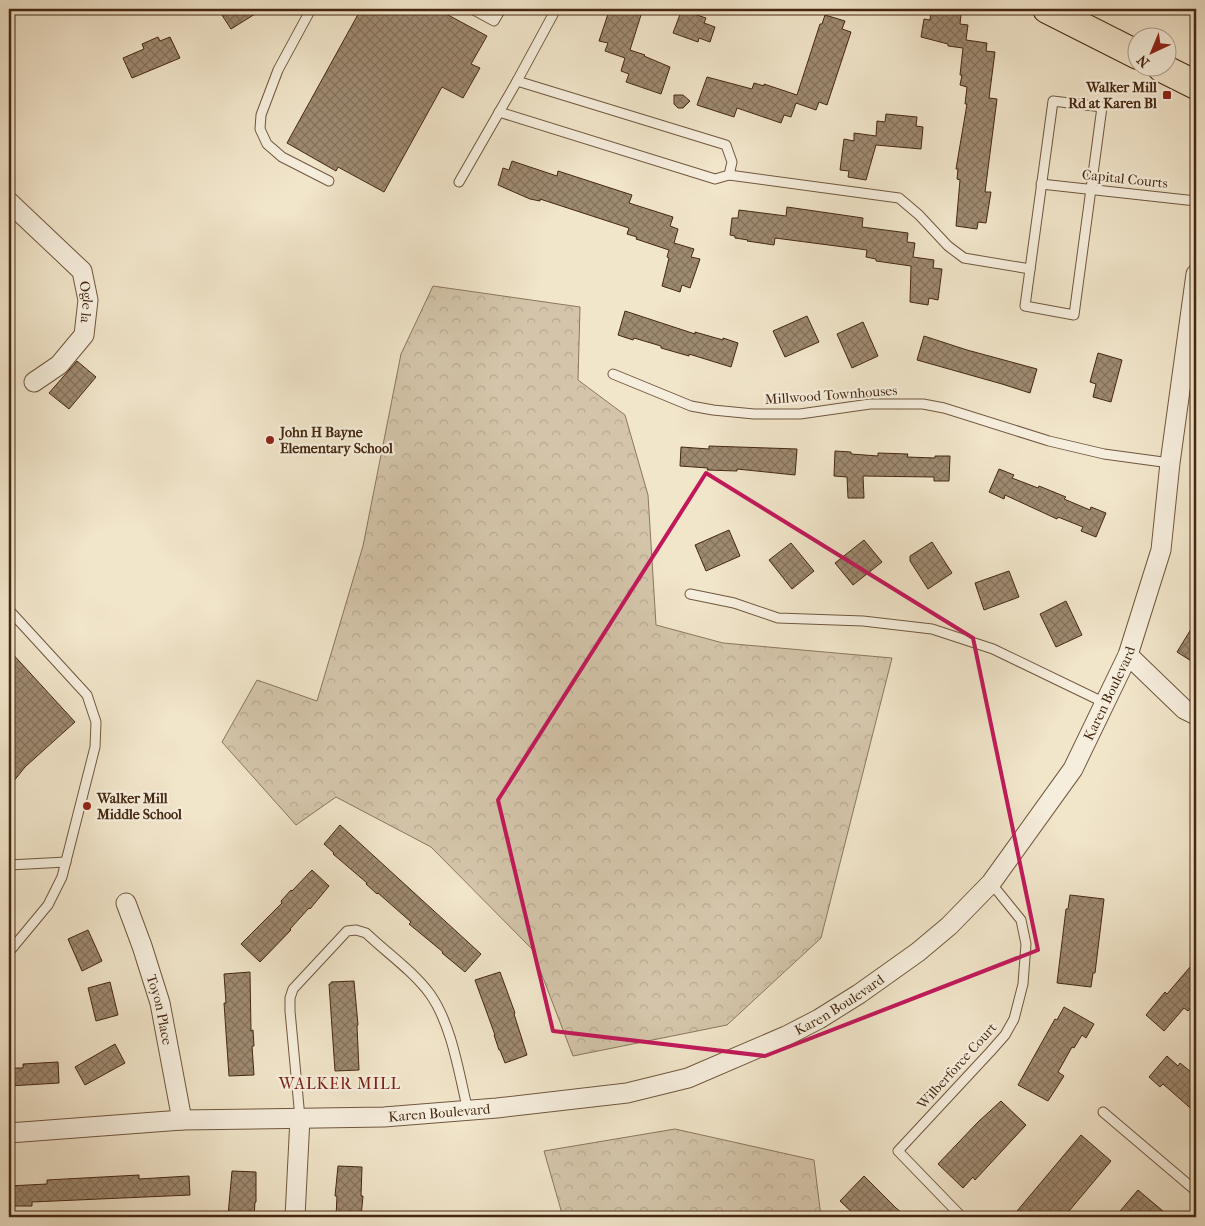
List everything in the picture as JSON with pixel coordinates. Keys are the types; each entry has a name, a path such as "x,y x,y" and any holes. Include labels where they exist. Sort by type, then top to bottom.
{"main road":[{"path":"1047,9 1128,50"},
{"path":"1178,76 1196,84"}],"street":[{"name":"Ogle la","path":"9,202 82,271 88,300 84,335 59,365 34,382"},
{"name":"Karen Boulevard","path":"9,1132 182,1120 384,1117 468,1111 636,1091 688,1078 758,1049 819,1019 874,984 932,942 991,883 1074,769 1128,656 1161,550 1170,463 1190,370 1196,274"},
{"path":"1128,656 1184,709 1196,715"},
{"name":"Toyon Place","path":"126,903 160,1003 182,1120"},
{"path":"296,1217 300,1118"}],"lane":[{"path":"311,9 278,70 262,115 260,130 267,144 282,157 329,181"},
{"path":"472,9 494,21 501,9"},
{"path":"459,182 556,9"},
{"path":"517,81 726,145 732,162 728,176"},
{"path":"1052,101 1102,108 1074,315 1025,306 1030,269 1046,184 1052,101"},
{"path":"498,112 715,179 728,176 898,198 919,215 948,246 964,258 1030,269"},
{"name":"Capital Courts","path":"1046,184 1196,201"},
{"name":"Millwood Townhouses","path":"613,374 691,406 713,410 754,414 800,414 870,404 923,404 944,408 1049,441 1104,454 1170,463"},
{"path":"690,594 734,602 778,618 864,621 932,628 993,649 1105,702"},
{"path":"9,610 87,695 96,722 95,747 62,877 48,906 9,952"},
{"path":"9,865 66,862"},
{"name":"Wilberforce Court","path":"960,1214 898,1151 1005,1035 1014,1019 1023,984 1026,944 1021,920 991,883"},
{"path":"300,1118 290,998 293,989 347,931 356,930 366,933 416,978 431,996 450,1039 468,1111"},
{"path":"1103,1112 1196,1191"}],"highlighted area":[{"path":"706,473 973,638 1038,950 765,1056 553,1031 498,800"}],"green space":[{"path":"433,286 580,307 578,380 625,415 648,495 656,625 723,643 892,658 821,938 727,1025 573,1056 532,949 431,847 336,797 296,825 222,742 257,680 317,701 363,546 401,354"},
{"path":"675,1129 814,1160 821,1217 563,1217 544,1151"}],"building":[{"path":"218,9 263,9 231,29"},
{"path":"361,9 437,9 487,36 471,64 480,68 463,98 442,87 384,192 338,167 336,171 287,143"},
{"path":"619,9 641,9 639,14 641,15 630,50 670,67 661,94 626,82 629,74 621,71 625,58 605,51 608,43 599,41 609,11 617,14"},
{"path":"682,9 696,9 694,14 706,18 704,23 715,27 710,42 699,38 698,42 673,33"},
{"path":"931,11 961,15 960,24 968,25 966,40 987,43 986,51 995,52 989,98 997,99 985,192 991,192 986,223 978,222 977,229 956,226 960,180 957,179 958,169 956,169 967,104 965,104 967,87 960,85 963,48 948,46 948,44 921,37 924,19 930,20"},
{"path":"825,15 845,21 842,29 851,32 827,105 819,102 816,110 796,103 791,117 784,115 781,123 737,108 734,117 697,105 707,77 752,89 754,83 764,86 764,84 797,95 820,24 822,24"},
{"path":"158,37 160,41 170,37 180,58 132,78 123,58 144,49 142,44"},
{"path":"674,95 683,95 690,101 683,108 678,108 674,104"},
{"path":"886,114 917,117 916,126 923,127 921,149 876,145 866,180 848,177 849,171 840,170 844,139 854,141 854,133 876,136 877,121 885,122"},
{"path":"512,161 557,176 558,171 632,195 629,203 673,217 670,226 678,229 674,243 694,249 691,257 700,259 690,288 682,285 680,292 662,286 669,258 667,257 669,250 636,239 637,237 627,234 629,228 540,199 540,201 530,199 498,185 503,168 509,170"},
{"path":"787,207 863,218 862,227 908,233 907,242 915,243 913,257 934,260 933,268 942,269 938,300 929,298 928,305 910,302 911,266 876,261 876,259 866,257 867,250 775,238 774,245 747,241 730,235 732,218 738,218 739,210 786,216"},
{"path":"625,311 695,334 695,332 738,343 731,367 618,335"},
{"path":"807,316 819,342 785,357 773,331"},
{"path":"863,322 878,356 852,368 837,334"},
{"path":"924,336 1037,369 1030,393 917,360"},
{"path":"1098,353 1122,360 1111,402 1093,397 1096,384 1090,382"},
{"path":"77,361 96,377 69,409 49,393"},
{"path":"709,446 797,449 795,475 737,469 737,471 707,470 708,468 680,466 681,447 709,449"},
{"path":"835,451 878,456 878,453 908,454 907,457 935,458 935,456 950,456 949,481 934,481 934,477 863,476 864,498 848,498 847,477 834,476"},
{"path":"999,469 1014,475 1012,478 1066,497 1064,499 1090,510 1091,507 1106,513 1096,537 1081,531 1083,527 1058,517 1057,519 1005,495 1004,499 989,492"},
{"path":"729,530 740,556 706,571 695,545"},
{"path":"864,540 882,562 853,585 835,563"},
{"path":"932,542 952,573 928,589 910,561 910,556"},
{"path":"791,543 814,571 792,589 769,560"},
{"path":"1009,571 1019,597 984,610 975,583"},
{"path":"1066,601 1082,635 1056,647 1040,614"},
{"path":"1196,621 1196,664 1177,652"},
{"path":"9,650 75,722 25,767 9,787"},
{"path":"340,825 481,954 465,972 409,924 411,922 377,894 324,844"},
{"path":"312,870 329,886 260,962 241,944"},
{"path":"1070,895 1104,899 1095,973 1093,973 1091,987 1057,983 1066,909 1068,909"},
{"path":"88,930 102,961 82,971 68,939"},
{"path":"1196,960 1196,1001 1188,1011 1184,1008 1164,1031 1146,1015"},
{"path":"250,972 254,1075 229,1076 224,974"},
{"path":"500,972 515,1013 527,1055 505,1063 475,980"},
{"path":"354,981 358,1025 359,1070 335,1071 329,984 331,982"},
{"path":"110,982 118,1015 96,1021 88,988"},
{"path":"1064,1007 1094,1024 1086,1038 1082,1035 1074,1048 1072,1047 1058,1072 1064,1076 1048,1101 1018,1085 1055,1019 1057,1020"},
{"path":"115,1044 125,1063 85,1085 75,1067"},
{"path":"1167,1056 1178,1066 1180,1063 1196,1076 1196,1113 1163,1084 1160,1087 1149,1077"},
{"path":"58,1062 59,1083 9,1086 9,1068 23,1068 23,1064"},
{"path":"1001,1101 1026,1125 975,1180 973,1177 963,1188 938,1164"},
{"path":"1081,1135 1111,1161 1064,1217 1012,1217"},
{"path":"338,1166 362,1167 361,1196 363,1196 361,1217 336,1217 337,1196 335,1196"},
{"path":"232,1171 256,1172 254,1217 230,1217 228,1215"},
{"path":"139,1175 139,1179 189,1176 190,1195 32,1202 32,1206 9,1206 9,1186 47,1184 47,1180"},
{"path":"864,1176 907,1217 857,1217 840,1201"},
{"path":"1138,1190 1170,1217 1115,1217"}],"place":[{"name":"Walker Mill Rd at Karen Bl","path":"1167,95"},
{"name":"John H Bayne Elementary School","path":"270,440"},
{"name":"Walker Mill Middle School","path":"87,806"}],"district":[{"name":"WALKER MILL","path":"340,1083"}]}
